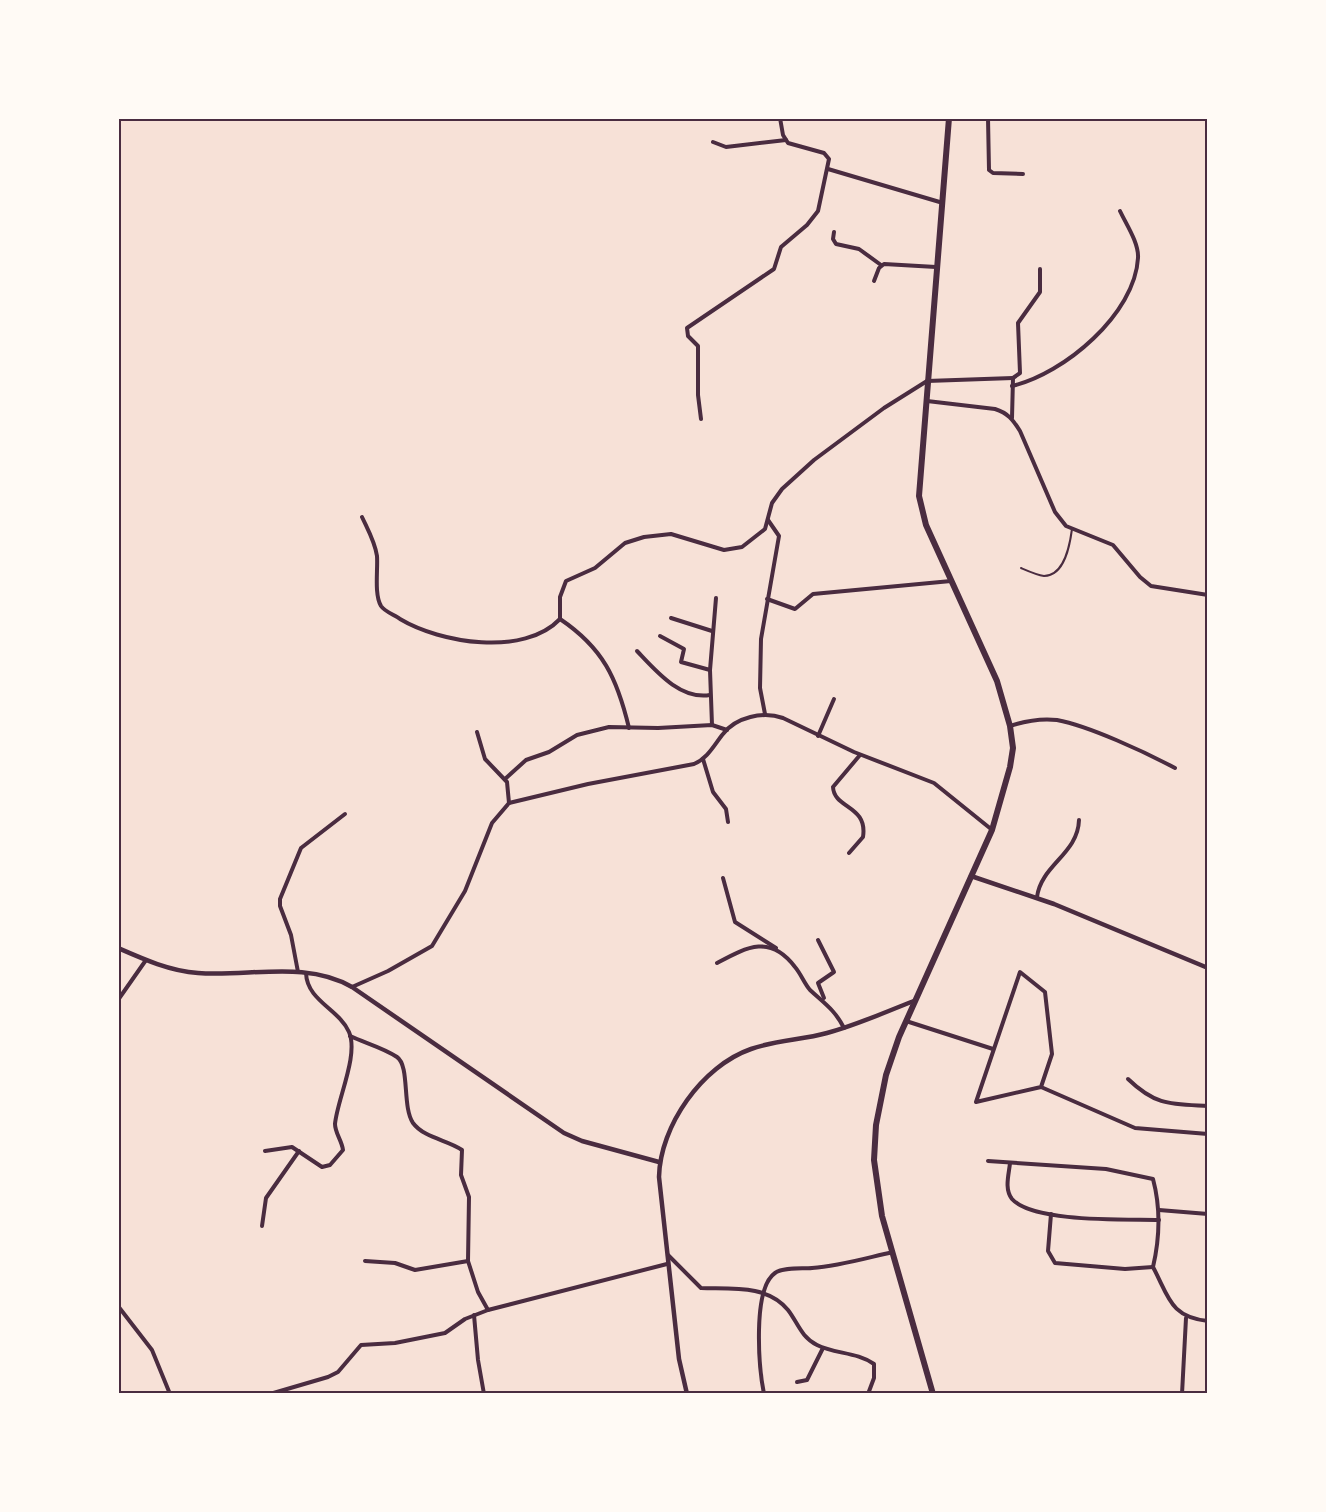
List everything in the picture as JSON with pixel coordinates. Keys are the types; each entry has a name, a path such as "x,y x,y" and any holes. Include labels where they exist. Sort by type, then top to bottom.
{"main road":[{"path":"933,1394 894,1251 882,1216 874,1145 886,1075 905,1021 992,830 1010,767 1012,747 1010,726 997,681 951,581 920,504 918,482 944,203 949,118"}],"street":[{"path":"780,118 786,140"},
{"path":"988,118 989,170 993,173 1023,174"},
{"path":"701,419 698,395 698,346 688,336 687,328 774,269 781,247 814,217 829,159 824,153 797,146 786,140 726,147 713,142"},
{"path":"828,169 944,203"},
{"path":"1012,386 1027,382 1065,363 1083,349 1121,304 1129,289 1138,250 1120,211"},
{"path":"834,232 833,239 836,244 859,249 881,265 914,264 937,267"},
{"path":"874,281 881,265"},
{"path":"560,619 560,597 566,581 595,568 625,543 644,537 671,534 703,545 734,549 742,547 761,534 777,495 814,460 884,408 927,381 1013,378 1020,373 1018,323 1040,292 1040,269"},
{"path":"1013,378 1012,418 1059,519 1072,529 1113,545 1140,577 1151,586 1208,595"},
{"path":"925,401 995,409 1012,418"},
{"path":"362,517 375,545 381,606 421,631 470,641 502,641 538,634 560,619"},
{"path":"765,714 760,688 760,645 779,536 768,520"},
{"path":"767,599 795,609 813,594 951,581"},
{"path":"712,724 710,670 716,598"},
{"path":"671,618 712,631"},
{"path":"560,619 585,637 598,653 615,682 629,728"},
{"path":"660,636 683,648 681,662 710,670"},
{"path":"637,651 683,692 693,696 710,695"},
{"path":"818,736 834,699"},
{"path":"352,987 388,971 432,946 465,891 492,823 509,803 588,784 694,764 703,759 727,730 737,723 765,714 783,718 818,736 934,783 992,830"},
{"path":"1010,726 1030,720 1058,721 1141,751 1175,768"},
{"path":"505,779 526,760 549,752 577,735 609,728 712,724 727,730"},
{"path":"477,732 485,759 505,779 509,803"},
{"path":"849,853 863,837 864,827 856,810 838,798 833,787 860,754"},
{"path":"703,759 713,792 726,809 728,822"},
{"path":"298,973 291,935 280,906 280,898 301,848 345,814"},
{"path":"1037,897 1044,877 1074,842 1079,820"},
{"path":"971,876 1037,897 1208,969"},
{"path":"723,878 735,921 790,960 810,990 826,1002"},
{"path":"818,940 834,972 818,983 826,1002 844,1028"},
{"path":"717,963 751,947 766,946 778,951"},
{"path":"118,948 146,960 195,973 320,974 341,981 564,1133 582,1141 659,1162"},
{"path":"118,1000 146,960"},
{"path":"1041,1087 1052,1054 1045,992 1020,972 976,1102 1041,1087 1135,1128 1208,1134"},
{"path":"265,1151 289,1146 322,1167 330,1165 341,1154 343,1146 335,1123 345,1085 350,1036 343,1022 312,991 306,974"},
{"path":"687,1394 679,1359 667,1264 659,1162 671,1128 691,1097 712,1073 749,1050 844,1028 914,1001"},
{"path":"905,1021 993,1049"},
{"path":"350,1036 397,1057 403,1065 406,1107 414,1124 422,1131 462,1150 461,1175 469,1197 468,1261 478,1292 488,1310"},
{"path":"1128,1079 1150,1098 1170,1103 1208,1106"},
{"path":"262,1226 266,1198 299,1151"},
{"path":"988,1161 1106,1169 1153,1179 1159,1210 1158,1245 1153,1267 1173,1305 1186,1318 1208,1321"},
{"path":"1010,1163 1007,1186 1010,1197 1024,1207 1077,1218 1159,1220"},
{"path":"1159,1210 1208,1214"},
{"path":"1051,1214 1048,1251 1055,1263 1125,1269 1153,1267"},
{"path":"764,1394 759,1356 764,1296 769,1281 778,1271 840,1265 894,1251"},
{"path":"666,1253 701,1288 739,1287 764,1296 788,1310 806,1337 823,1348 865,1358 874,1364 874,1378 868,1394"},
{"path":"365,1261 395,1263 415,1270 468,1261"},
{"path":"270,1394 334,1374 361,1345 395,1343 445,1333 488,1310 667,1264"},
{"path":"118,1306 152,1350 170,1394"},
{"path":"474,1316 484,1394"},
{"path":"1182,1394 1186,1318"},
{"path":"797,1382 807,1380 823,1348"}],"lane":[{"path":"1021,568 1044,576 1051,574 1064,560 1072,529"}]}
